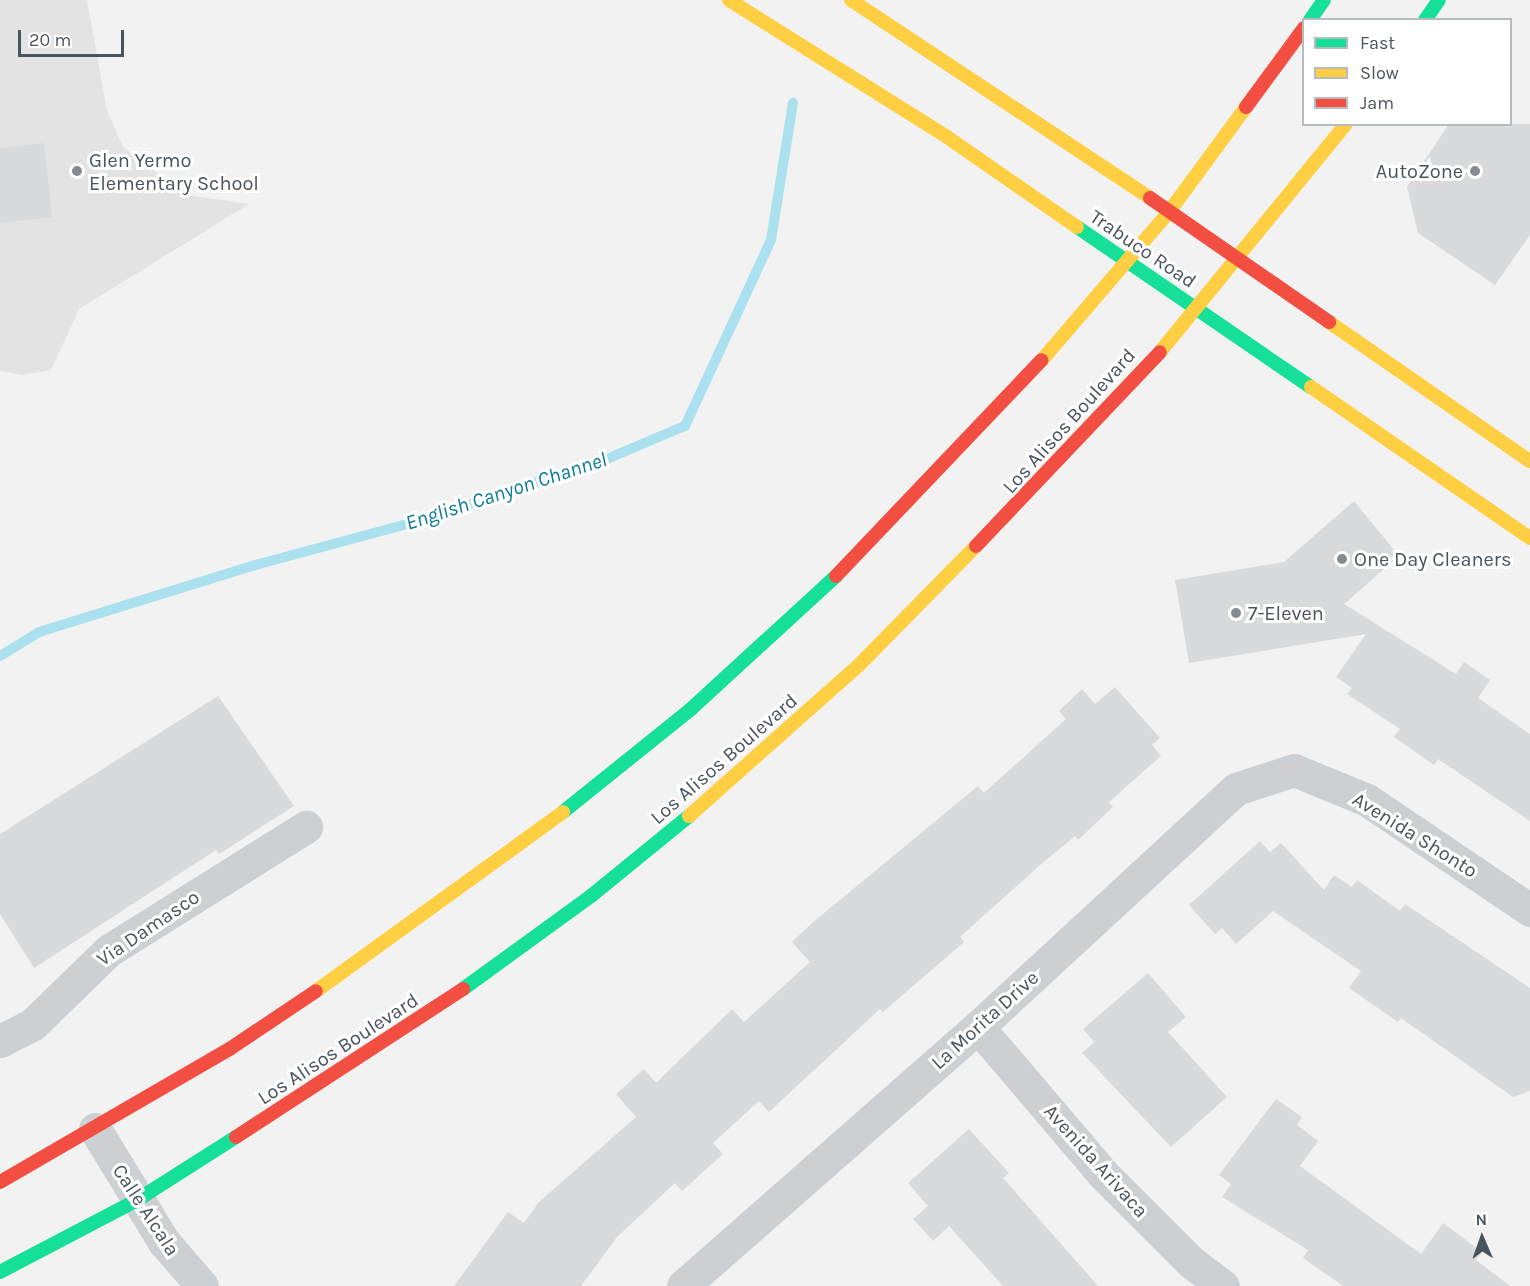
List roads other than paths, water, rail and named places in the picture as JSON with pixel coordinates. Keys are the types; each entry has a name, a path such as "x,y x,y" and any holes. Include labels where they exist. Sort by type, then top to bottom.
{"main road":[{"name":"Trabuco Road","path":"729,0 850,74 1530,538"},
{"path":"851,0 1169,212 1530,462"},
{"path":"1311,18 1324,0"},
{"path":"1426,18 1439,0"},
{"path":"0,1182 231,1048 363,960 537,833 691,709 924,489 1169,212 1302,31"},
{"name":"Los Alisos Boulevard","path":"0,1272 137,1200 399,1035 591,896 715,795 978,549 1198,310 1344,126"}],"street":[{"name":"Avenida Shonto","path":"1294,770 1366,800 1530,910"},
{"name":"La Morita Drive","path":"683,1286 978,1028 1236,789 1294,770"},
{"name":"Via Damasco","path":"0,1041 32,1025 108,951 306,827"},
{"name":"Avenida Arivaca","path":"978,1028 1103,1174 1191,1262 1223,1286"},
{"name":"Calle Alcala","path":"94,1129 164,1242 202,1286"}],"waterway":[{"name":"English Canyon Channel","path":"0,656 39,632 259,564 418,521 602,461 685,426 771,240 793,103"}],"place":[{"name":"Glen Yermo Elementary School","path":"77,171"},
{"name":"AutoZone","path":"1475,171"},
{"name":"One Day Cleaners","path":"1342,559"},
{"name":"7-Eleven","path":"1236,613"}]}
